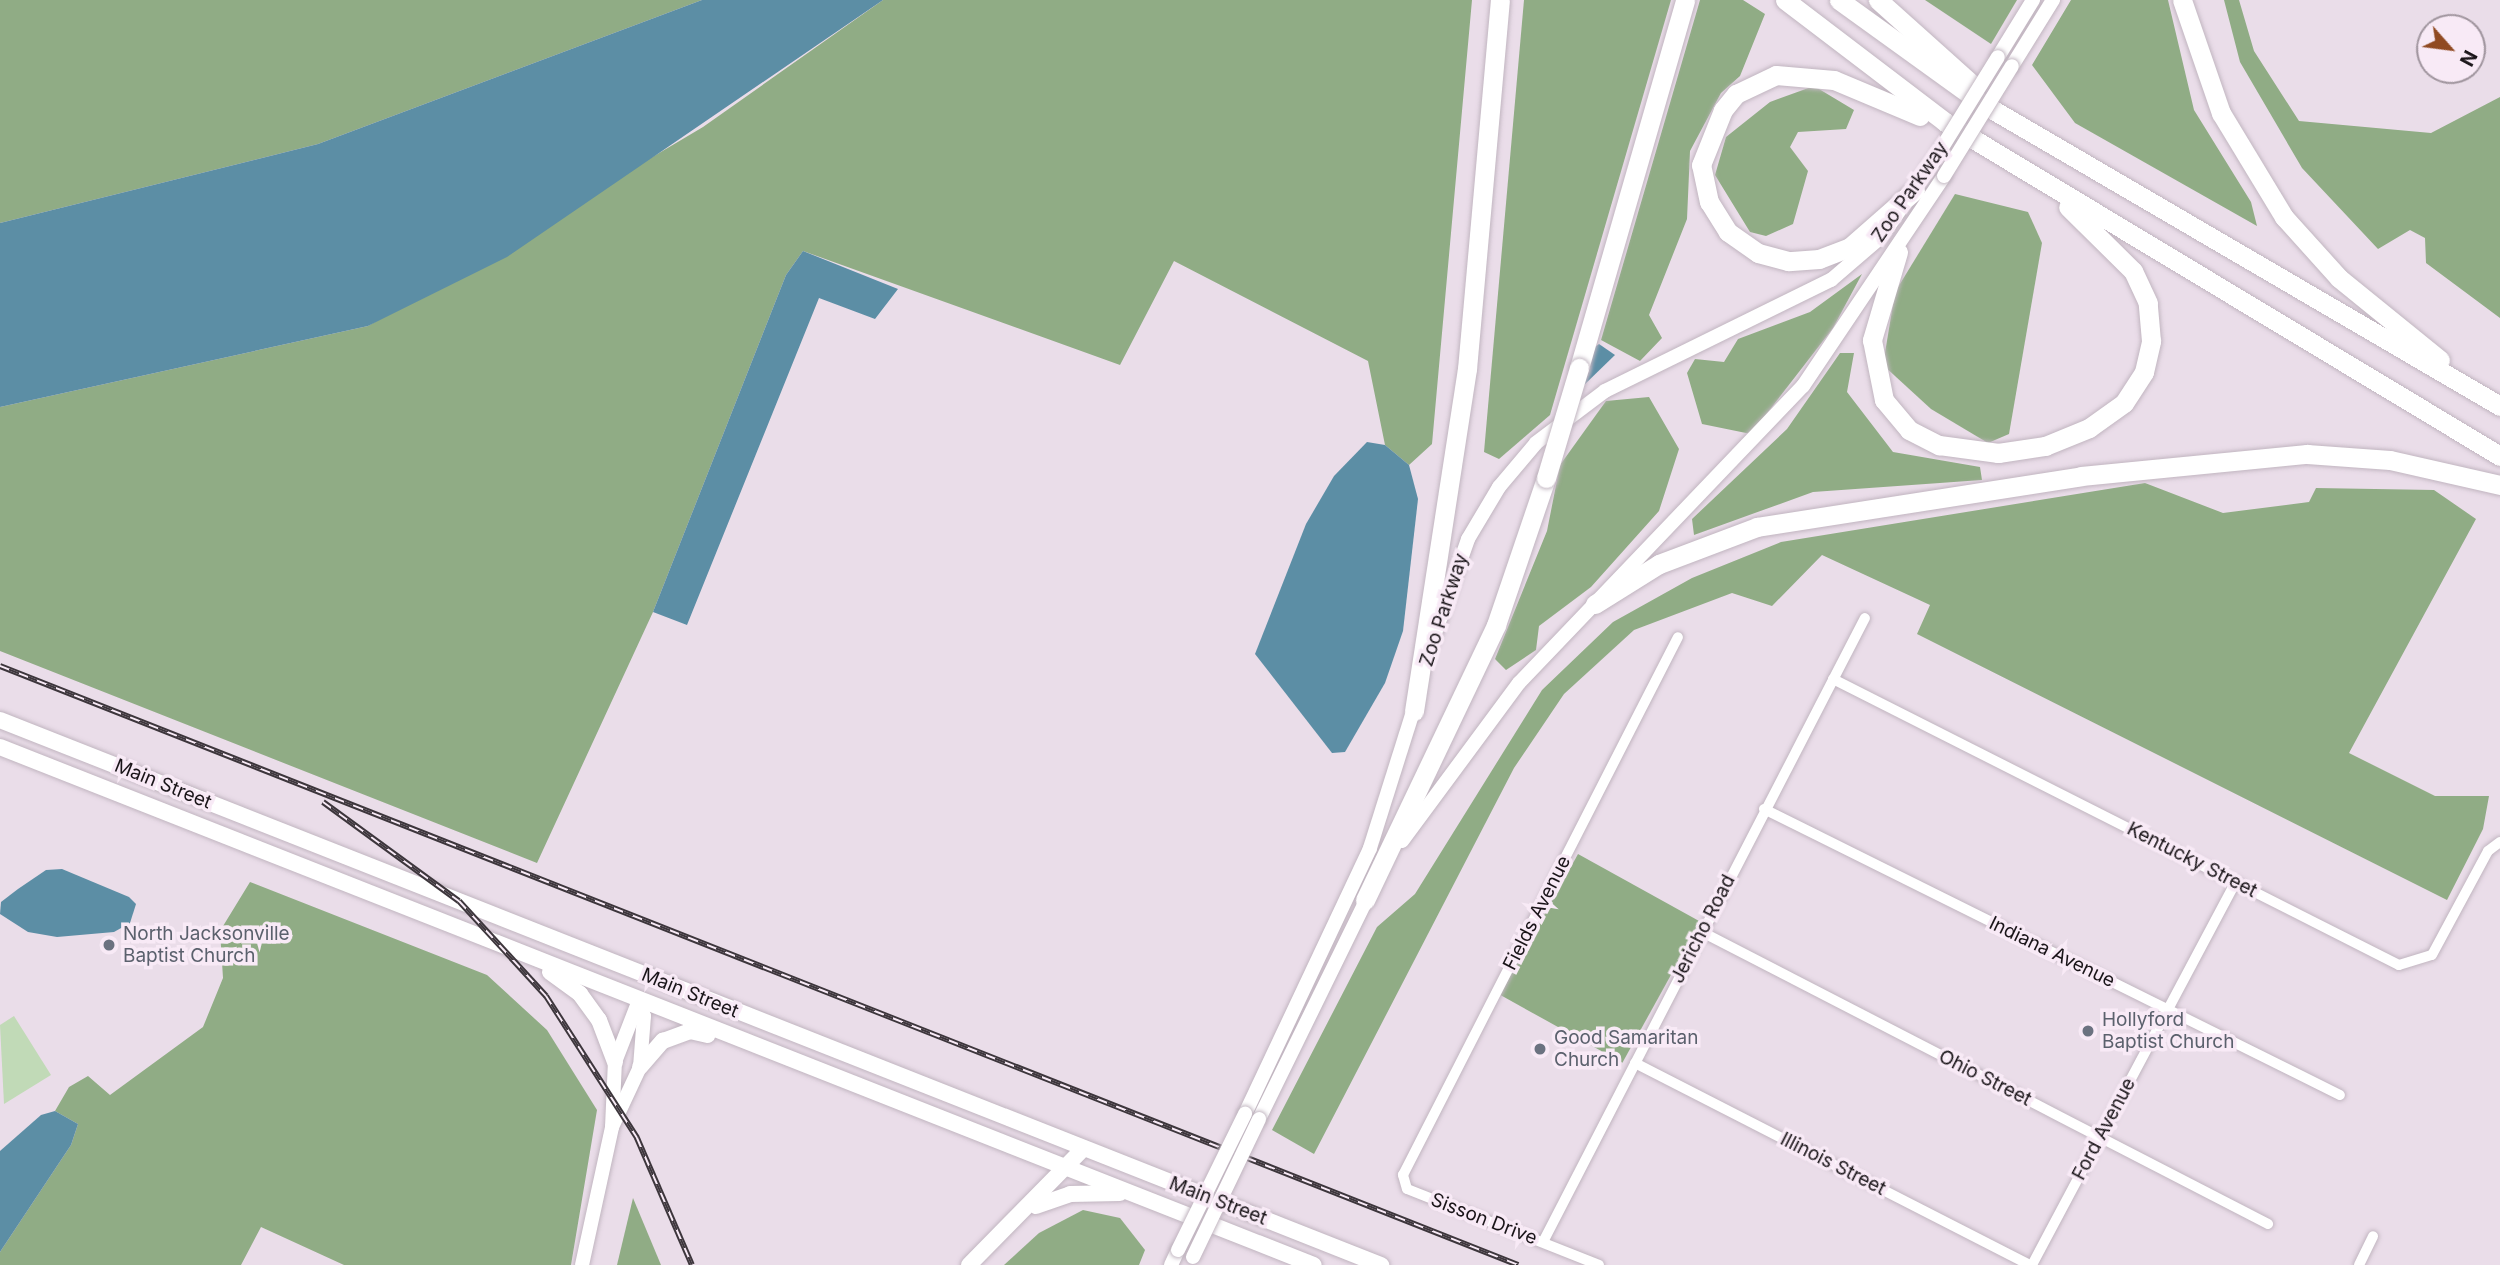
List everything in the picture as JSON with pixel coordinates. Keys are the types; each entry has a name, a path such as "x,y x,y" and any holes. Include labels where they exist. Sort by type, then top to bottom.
{"highway":[{"path":"1414,711 1467,369 1500,0"},
{"path":"1365,900 1496,625 1546,478 1685,0"},
{"path":"1785,0 1860,62 1972,138 2500,456"},
{"path":"1839,0 2021,127 2500,406"},
{"path":"1878,0 2021,127"},
{"path":"2182,0 2221,113 2284,217 2339,278 2478,392"},
{"path":"1915,190 1850,247 1819,259 1788,261 1758,253 1728,232 1709,202 1701,165 1723,110 1736,94 1776,75 1834,80 1972,138"},
{"path":"1898,251 1875,319 1872,359 1884,400 1909,429 1939,445 1998,453 2045,446 2089,428 2124,402 2144,372 2151,341 2148,303 2118,252 2024,170"},
{"path":"1595,604 1659,564 1757,527 2081,476 2307,454 2390,460 2500,485"}],"main road":[{"name":"Zoo Parkway","path":"1171,1265 1352,889 1414,711 1445,594 1468,539 1499,487 1536,443 1605,390 1813,293 1875,243 1930,167 2033,0"},
{"name":"Zoo Parkway","path":"1191,1261 1365,900 1474,736 1595,604 1788,403 1898,251 2053,0"},
{"name":"Main Street","path":"0,720 1381,1265"},
{"name":"Main Street","path":"0,747 1314,1265"},
{"path":"239,842 249,818"},
{"path":"522,953 580,994 607,1035 615,1062"},
{"path":"610,961 639,1000 644,1016 640,1067"},
{"path":"639,1000 679,988"},
{"path":"582,1265 612,1127 615,1062 639,1000"},
{"path":"612,1127 640,1067 663,1041 677,1035 741,1040"},
{"path":"969,1265 1030,1209 1083,1149"},
{"path":"1030,1209 1070,1194 1129,1193"},
{"path":"1284,1253 1298,1265"}],"street":[{"name":"Jericho Road","path":"1543,1242 1764,809 1865,618"},
{"name":"Fields Avenue","path":"1407,1189 1403,1175 1678,637"},
{"name":"Kentucky Street","path":"1833,679 2399,965 2412,966 2432,956 2488,851 2500,842"},
{"name":"Indiana Avenue","path":"1764,809 2340,1095"},
{"name":"Ford Avenue","path":"2031,1265 2236,882"},
{"name":"Ohio Street","path":"1702,932 2268,1224"},
{"name":"Illinois Street","path":"1635,1063 2031,1265"},
{"name":"Sisson Drive","path":"1407,1189 1599,1265"},
{"path":"2358,1265 2373,1236"}],"green space":[{"path":"0,0 702,0 318,144 0,223"},
{"path":"883,0 1472,0 1432,444 1409,465 1385,445 1368,361 1174,261 1120,365 803,251 786,275 653,612 537,863 0,651 0,407 368,326 703,127"},
{"path":"1524,0 1671,0 1550,415 1499,459 1484,452"},
{"path":"1700,0 1743,0 1765,14 1740,76 1721,93 1690,151 1687,219 1649,315 1662,338 1640,361 1601,340"},
{"path":"1925,0 2017,0 1991,44"},
{"path":"2071,0 2168,0 2194,110 2251,202 2257,226 2075,123 2032,65"},
{"path":"2224,0 2239,0 2254,51 2299,121 2431,133 2500,97 2500,318 2426,263 2425,238 2410,230 2378,249 2302,168 2240,62"},
{"path":"1814,86 1854,110 1846,129 1798,132 1790,147 1808,171 1793,224 1766,236 1750,232 1715,175 1726,137 1770,102"},
{"path":"1955,194 2028,212 2042,243 2009,434 1988,443 1931,409 1883,365 1895,292"},
{"path":"1862,274 1833,328 1751,434 1702,424 1687,373 1695,359 1724,362 1738,339 1810,312"},
{"path":"1840,353 1854,353 1847,392 1893,452 1980,467 1982,480 1813,492 1694,535 1692,519 1787,429"},
{"path":"1649,397 1679,449 1659,511 1591,587 1539,626 1536,650 1506,670 1495,659 1547,531 1560,465 1606,401"},
{"path":"2145,483 2223,513 2309,502 2316,488 2434,490 2476,519 2349,753 2435,796 2489,796 2483,829 2447,900 1917,634 1930,605 1822,555 1772,606 1732,593 1634,630 1564,694 1514,768 1314,1154 1272,1130 1377,927 1415,894 1542,690 1613,622 1692,578 1781,542"},
{"path":"1578,854 1700,922 1622,1063 1500,995"},
{"path":"250,882 487,975 547,1030 597,1110 571,1265 344,1265 261,1227 241,1265 0,1265 0,1252 71,1145 78,1124 55,1111 69,1087 88,1076 110,1095 203,1027 223,978 220,931"},
{"path":"14,1016 51,1075 4,1104 0,1025"},
{"path":"633,1198 661,1265 617,1265"},
{"path":"1083,1210 1120,1218 1145,1250 1139,1265 1004,1265 1039,1233"}],"water":[{"path":"702,0 883,0 507,257 368,326 0,407 0,223 318,144"},
{"path":"803,251 898,289 875,319 819,298 687,625 653,612 786,275"},
{"path":"1599,344 1615,355 1583,386 1595,347"},
{"path":"1367,442 1385,445 1409,465 1418,499 1403,631 1385,683 1345,752 1332,753 1255,654 1306,524 1334,476"},
{"path":"62,869 129,897 136,904 130,923 114,932 57,937 28,932 0,914 1,902 18,889 46,870"},
{"path":"55,1111 78,1124 71,1145 0,1252 0,1151 41,1115"}],"railway":[{"path":"0,666 1518,1265"},
{"path":"323,802 459,901 546,996 637,1138 692,1265"}],"place":[{"name":"North Jacksonville Baptist Church","path":"109,945"},
{"name":"Hollyford Baptist Church","path":"2088,1031"},
{"name":"Good Samaritan Church","path":"1540,1049"}]}
